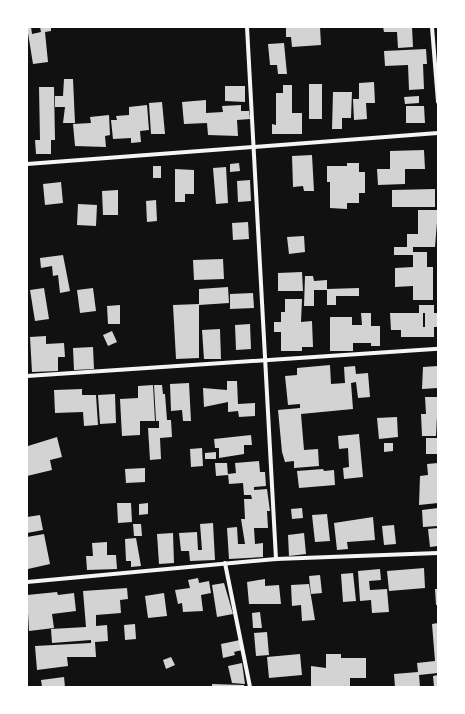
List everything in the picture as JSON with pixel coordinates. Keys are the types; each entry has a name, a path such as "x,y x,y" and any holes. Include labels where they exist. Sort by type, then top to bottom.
{"street":[{"path":"247,27 276,559"},
{"path":"432,27 438,102"},
{"path":"27,164 438,133"},
{"path":"27,376 438,349"},
{"path":"27,582 276,559 438,553"},
{"path":"225,563 250,687"}],"building":[{"path":"27,27 31,27 32,34 41,32 40,27 51,27 51,31 45,32 48,62 33,64"},
{"path":"286,27 320,27 321,45 292,47 291,37 286,37"},
{"path":"383,27 412,27 413,47 398,48 397,32 384,32"},
{"path":"284,43 287,74 278,74 277,65 270,65 268,44"},
{"path":"426,49 427,64 423,64 424,89 409,90 408,65 385,66 384,51"},
{"path":"64,79 73,79 75,123 63,123 65,107 55,107 55,96 63,96"},
{"path":"374,82 375,103 366,103 367,119 354,120 353,99 359,99 359,83"},
{"path":"309,84 322,84 322,119 309,119"},
{"path":"283,85 292,85 292,113 302,113 302,134 272,134 272,124 276,125 276,93 283,93"},
{"path":"225,86 245,86 245,102 225,101"},
{"path":"39,87 54,87 55,140 51,140 51,154 36,154 35,140 40,140"},
{"path":"333,92 352,92 351,118 342,118 342,129 332,129"},
{"path":"419,96 419,103 405,104 404,97"},
{"path":"206,100 206,113 223,112 222,106 241,105 241,111 249,111 250,119 237,120 238,136 208,135 207,123 184,124 182,102"},
{"path":"162,102 165,134 151,134 149,103"},
{"path":"147,105 149,130 140,131 141,142 131,143 131,138 113,139 111,120 117,120 116,116 129,115 129,107"},
{"path":"406,106 424,106 425,123 406,123"},
{"path":"109,115 110,135 105,136 106,147 75,146 73,124 91,123 90,117"},
{"path":"424,150 425,169 405,169 405,184 378,185 377,169 390,169 390,151"},
{"path":"312,155 314,191 304,191 303,186 293,187 292,156"},
{"path":"239,163 240,171 230,172 230,164"},
{"path":"347,163 359,163 359,172 365,172 365,193 359,193 359,203 347,203 347,209 330,208 330,182 327,182 327,166 347,166"},
{"path":"153,166 161,166 161,178 153,178"},
{"path":"226,167 228,203 216,204 213,168"},
{"path":"175,169 194,170 194,194 185,194 185,202 175,202"},
{"path":"250,180 251,201 238,202 237,181"},
{"path":"61,182 63,203 45,205 43,184"},
{"path":"435,189 435,207 392,207 392,190"},
{"path":"118,190 118,215 103,215 102,191"},
{"path":"156,200 157,221 147,222 146,201"},
{"path":"78,204 97,205 96,226 77,225"},
{"path":"418,210 438,210 435,247 413,247 413,252 427,252 427,267 433,267 433,300 413,300 413,286 395,287 395,268 413,267 413,255 394,255 394,247 407,247 407,234 418,234"},
{"path":"248,222 249,239 233,240 232,223"},
{"path":"304,236 305,252 289,254 287,237"},
{"path":"63,255 70,291 60,293 58,275 53,276 52,266 41,268 40,258"},
{"path":"223,259 224,279 194,280 193,260"},
{"path":"302,272 303,291 278,291 278,273"},
{"path":"305,276 313,276 314,281 327,280 327,289 359,288 359,296 336,296 336,305 327,305 327,290 314,290 314,306 304,306"},
{"path":"228,287 229,303 199,305 199,289"},
{"path":"44,288 49,319 35,321 30,290"},
{"path":"93,288 96,311 80,313 77,290"},
{"path":"253,293 254,308 230,309 230,294"},
{"path":"285,299 302,299 301,322 312,321 313,347 302,347 302,351 281,351 281,332 274,332 274,322 281,322 281,312 285,312"},
{"path":"199,304 199,358 176,359 173,305"},
{"path":"120,305 120,324 108,324 107,306"},
{"path":"419,305 434,305 434,313 438,313 438,327 434,327 434,337 401,337 401,330 391,330 390,313 419,313","holes":["423,313 425,313 425,327 423,327"]},
{"path":"361,313 371,313 371,326 380,326 380,346 371,346 371,343 353,343 353,351 330,351 330,317 352,317 352,325 362,325"},
{"path":"250,324 251,349 236,350 235,325"},
{"path":"220,329 221,359 204,359 202,330"},
{"path":"112,331 117,342 108,346 103,335"},
{"path":"46,336 46,344 64,343 65,357 58,357 58,371 32,372 30,337"},
{"path":"93,347 94,369 74,370 73,348"},
{"path":"330,365 331,384 345,383 344,367 355,366 356,374 368,373 370,397 358,398 356,382 351,383 353,409 301,414 304,450 318,449 319,466 294,468 294,461 285,462 282,452 278,410 300,408 300,404 288,405 285,376 297,375 297,368"},
{"path":"438,366 438,388 422,389 423,367"},
{"path":"227,381 237,381 238,404 255,403 255,416 239,417 238,411 228,412 228,402 204,407 203,388 227,390"},
{"path":"189,383 191,421 183,421 182,410 171,411 170,384"},
{"path":"153,385 155,421 140,421 140,435 122,436 120,399 138,398 138,386"},
{"path":"154,385 162,385 163,394 165,394 167,420 171,420 172,437 160,438 161,459 150,460 148,428 159,428 159,421 156,421"},
{"path":"82,389 82,395 96,395 98,425 84,426 83,412 55,413 54,390"},
{"path":"115,394 116,423 100,424 98,395"},
{"path":"425,397 438,397 436,436 422,436 421,414 426,414"},
{"path":"397,417 398,437 379,439 377,418"},
{"path":"359,434 363,477 344,479 343,468 349,467 348,448 339,449 338,436"},
{"path":"251,435 252,445 244,445 244,454 219,458 219,448 215,448 214,439"},
{"path":"57,437 62,457 50,460 52,470 27,476 28,446"},
{"path":"426,438 438,438 438,454 426,454"},
{"path":"384,443 393,443 393,451 384,452"},
{"path":"202,448 203,466 191,467 190,449"},
{"path":"216,452 216,459 205,459 205,453"},
{"path":"259,461 260,472 265,472 266,486 254,487 254,490 267,489 270,511 267,511 268,528 254,528 255,544 263,543 263,557 229,559 227,528 237,527 238,544 245,544 241,519 245,519 244,499 252,499 251,495 244,495 243,483 229,484 228,474 236,473 235,463"},
{"path":"215,463 227,463 228,475 216,476"},
{"path":"438,463 438,503 419,505 420,476 428,475 427,464"},
{"path":"145,468 145,482 126,483 125,469"},
{"path":"323,469 324,471 334,470 335,485 299,488 297,471"},
{"path":"117,503 131,503 132,522 118,523"},
{"path":"148,503 148,514 139,515 139,504"},
{"path":"302,508 303,518 292,519 291,509"},
{"path":"438,508 438,526 423,527 422,510"},
{"path":"327,514 330,541 315,542 312,515"},
{"path":"40,515 43,530 27,533 27,517"},
{"path":"373,517 375,540 347,542 348,549 337,550 334,523"},
{"path":"213,523 215,560 190,561 189,551 181,551 179,533 197,532 198,550 202,550 200,524"},
{"path":"133,524 141,524 142,536 134,536"},
{"path":"394,525 396,544 384,545 382,526"},
{"path":"438,528 438,546 430,547 428,529"},
{"path":"173,533 174,563 159,564 157,534"},
{"path":"304,533 306,554 289,556 288,535"},
{"path":"44,534 50,564 28,569 27,537"},
{"path":"136,538 141,566 131,567 131,561 126,561 125,539"},
{"path":"107,542 107,555 116,555 117,569 87,570 86,556 93,556 92,543"},
{"path":"424,568 425,588 389,591 387,571"},
{"path":"380,569 381,580 369,581 370,590 387,589 389,612 372,613 371,600 360,601 358,571"},
{"path":"353,573 356,601 343,602 341,574"},
{"path":"320,575 322,593 311,594 309,576"},
{"path":"198,578 199,583 209,581 211,593 201,595 203,611 183,612 182,603 178,604 175,590 190,588 188,580"},
{"path":"265,579 265,586 279,585 281,604 249,604 247,582"},
{"path":"224,583 233,614 217,617 212,585"},
{"path":"309,584 315,620 302,621 301,605 292,606 291,585"},
{"path":"127,588 128,599 120,600 121,613 96,615 96,626 107,625 108,641 95,642 96,657 67,657 68,666 37,670 35,646 91,643 91,640 52,643 51,629 86,627 83,591"},
{"path":"435,589 438,589 438,605 436,605"},
{"path":"57,592 58,595 74,593 76,611 52,614 54,628 29,631 27,595"},
{"path":"164,593 167,616 148,618 145,596"},
{"path":"260,612 262,628 253,628 252,613"},
{"path":"438,623 438,673 419,675 420,687 395,687 394,674 418,672 417,663 435,661 432,624"},
{"path":"135,624 136,639 125,640 124,625"},
{"path":"267,632 269,655 256,656 254,633"},
{"path":"240,640 242,650 234,652 235,655 223,658 221,644"},
{"path":"300,654 302,675 269,678 267,657"},
{"path":"326,654 341,654 341,658 366,658 366,678 350,678 350,687 311,687 311,666 326,668"},
{"path":"171,657 175,665 166,669 163,660"},
{"path":"242,663 245,684 232,683 228,666"},
{"path":"438,675 438,687 434,687 433,676"},
{"path":"64,677 65,687 42,687 41,680"},
{"path":"212,684 244,685 244,687 212,687"}]}
